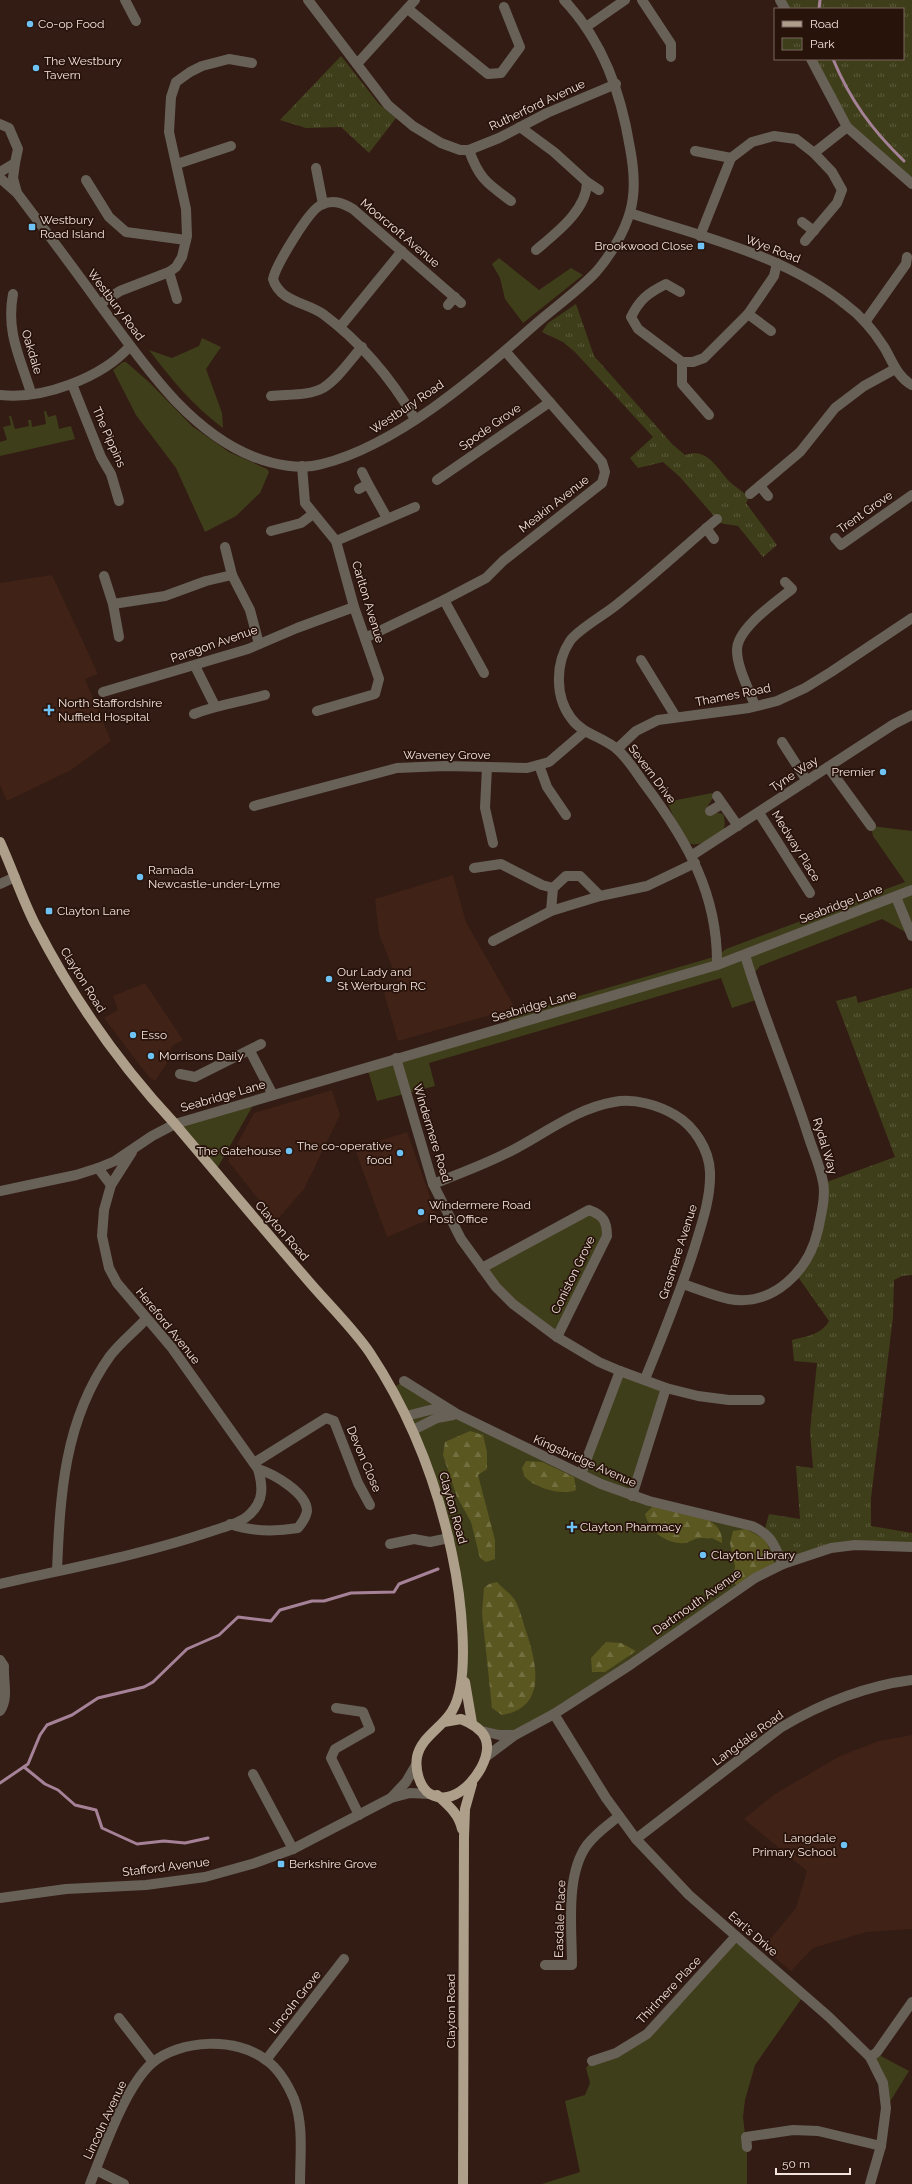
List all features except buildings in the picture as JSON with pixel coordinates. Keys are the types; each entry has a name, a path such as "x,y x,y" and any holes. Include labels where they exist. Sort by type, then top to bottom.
{"main road":[{"name":"Clayton Road","path":"0,842 35,925 72,992 142,1089 175,1124 369,1352 406,1416 435,1486 458,1579 463,1670 472,1723"},
{"name":"Clayton Road","path":"444,1722 458,1700 463,1670"},
{"path":"461,1719 472,1723 482,1731 488,1743 488,1756 473,1782 464,1790 456,1794 434,1795 420,1782 416,1765 417,1756 428,1736 444,1722 461,1719"},
{"name":"Clayton Road","path":"463,2184 464,1837 465,1809 473,1782"},
{"name":"Clayton Road","path":"434,1795 453,1809 460,1821 464,1837"}],"street":[{"path":"125,0 136,21"},
{"path":"308,0 388,105 413,126 441,144 460,150 469,150 475,167 483,180 511,202"},
{"path":"356,64 415,0"},
{"name":"Westbury Road","path":"0,178 18,193 130,346 165,390 222,440 252,457 265,461 302,466 319,466 345,458 370,447 415,419 506,352 596,272 614,248 630,213 633,192 632,160 625,118 616,84 586,27 564,0"},
{"path":"586,27 625,0"},
{"path":"642,0 671,44 671,57"},
{"path":"408,9 488,74 501,73 520,47 504,7"},
{"path":"100,304 120,291 169,272 176,267 182,257 186,240 186,209 169,132 171,97 176,82 190,72 229,59 252,63"},
{"path":"812,60 847,127 912,184"},
{"name":"Rutherford Avenue","path":"469,150 616,84"},
{"name":"Westbury Road","path":"0,124 9,128 17,142 18,149 13,178 18,193"},
{"path":"520,127 554,152 587,182 599,190"},
{"path":"814,153 847,127"},
{"path":"700,236 731,158 752,142 774,136 796,139 814,153 832,172 842,190 837,202 805,241"},
{"path":"176,164 231,146"},
{"path":"695,151 731,158"},
{"path":"0,172 15,163"},
{"path":"316,168 323,204 313,210 276,267 273,279 280,293 318,311 340,327 362,347 382,369 415,419"},
{"path":"86,180 108,217 126,232 186,240"},
{"path":"536,250 566,223 587,193 587,182"},
{"name":"Moorcroft Avenue","path":"323,204 336,202 353,209 458,300 448,305"},
{"name":"Wye Road","path":"630,213 777,263 802,274 846,304 865,322 883,346 895,369 912,385"},
{"path":"802,222 814,231"},
{"path":"340,327 402,251"},
{"path":"865,322 906,264 907,257"},
{"path":"680,292 666,284 651,292 638,303 631,317 638,329 682,362 693,362 704,358 748,314 774,276 777,263"},
{"path":"169,272 177,299"},
{"name":"Oakdale","path":"14,294 10,309 11,333 31,393"},
{"path":"748,314 771,330"},
{"path":"0,395 31,393 72,384 98,370 125,352 130,346"},
{"path":"271,396 313,392 323,388 362,347"},
{"name":"Meakin Avenue","path":"365,638 486,578 503,561 602,483 604,472 602,462 506,352"},
{"path":"682,362 682,384 709,415"},
{"path":"750,494 800,452 835,408 864,386 895,369"},
{"name":"The Pippins","path":"72,384 101,457 111,474 118,501"},
{"name":"Spode Grove","path":"437,480 448,478 550,402"},
{"name":"Carlton Avenue","path":"302,466 303,497 313,514 336,541 354,607 379,679 375,694 317,712"},
{"path":"362,472 364,487 387,518"},
{"path":"760,486 768,496"},
{"name":"Trent Grove","path":"835,538 841,545 912,495"},
{"path":"336,541 415,507"},
{"path":"271,531 302,523 313,514"},
{"name":"Severn Drive","path":"716,519 620,602 571,639 564,650 558,679 561,698 570,718 584,732 617,749 660,806 693,860 705,885 712,922 716,965"},
{"path":"706,528 714,539"},
{"path":"225,547 232,575 250,610 259,644"},
{"path":"113,604 165,596 206,581 232,575"},
{"path":"104,576 113,604 118,637"},
{"path":"755,706 742,670 737,650 741,639 748,628 790,597 792,589 785,582"},
{"path":"444,600 484,673"},
{"name":"Paragon Avenue","path":"103,692 195,666 259,644 354,607"},
{"name":"Thames Road","path":"617,749 636,731 647,724 676,717 755,706 777,701 805,688 912,618"},
{"path":"641,660 676,717"},
{"path":"195,666 215,706"},
{"path":"194,714 215,706 232,704 265,695"},
{"name":"Tyne Way","path":"493,941 551,911 600,896 647,886 693,860 738,826 894,724 911,717"},
{"name":"Waveney Grove","path":"254,806 397,768 527,768 549,762 584,732"},
{"path":"782,742 807,781"},
{"path":"539,765 547,787 566,815"},
{"path":"487,767 485,808 493,843"},
{"path":"828,767 871,826"},
{"path":"710,811 720,800 738,826"},
{"name":"Medway Place","path":"759,812 810,893"},
{"path":"474,868 501,864 542,885 552,888"},
{"path":"551,911 552,888 555,883 566,876 580,876 600,896"},
{"path":"0,884 15,877"},
{"name":"Seabridge Lane","path":"132,1151 152,1136 175,1124 716,965 912,890"},
{"name":"Seabridge Lane","path":"896,897 912,936"},
{"name":"Rydal Way","path":"683,1284 730,1299 750,1299 770,1294 790,1281 801,1270 816,1238 822,1211 824,1183 795,1094 744,955"},
{"path":"180,1074 195,1077 250,1051 261,1044"},
{"path":"250,1051 273,1095"},
{"name":"Windermere Road","path":"396,1058 433,1184 461,1239 482,1268 513,1304 557,1337 599,1362 620,1371 666,1388 698,1396 730,1400 760,1400"},
{"name":"Grasmere Avenue","path":"433,1184 478,1167 585,1110 615,1102 634,1102 662,1108 686,1122 697,1135 704,1149 710,1172 706,1208 683,1284 645,1379"},
{"path":"0,1191 35,1185 98,1168 132,1151"},
{"name":"Hereford Avenue","path":"0,1584 128,1557 230,1524 250,1515 258,1505 262,1494 262,1481 256,1466 172,1348 117,1283 105,1254 102,1236 104,1210 111,1185 132,1151"},
{"path":"98,1168 111,1185"},
{"name":"Coniston Grove","path":"482,1268 589,1210 601,1215 607,1224 607,1236 557,1337"},
{"path":"58,1571 59,1518 71,1437 90,1387 111,1355 146,1319"},
{"path":"581,1474 620,1371"},
{"name":"Kingsbridge Avenue","path":"404,1381 457,1414 601,1484 632,1496 752,1526 770,1536 783,1564"},
{"path":"632,1496 666,1388"},
{"name":"Kingsbridge Avenue","path":"406,1416 434,1409 457,1414"},
{"path":"413,1430 438,1418 457,1414"},
{"name":"Devon Close","path":"256,1466 326,1418 334,1422 358,1483 370,1505"},
{"path":"230,1524 247,1530 278,1531 298,1528 304,1520 306,1511 304,1499 272,1474 256,1466"},
{"path":"390,1544 414,1539 430,1542 449,1538"},
{"name":"Dartmouth Avenue","path":"488,1756 515,1735 554,1714 630,1665 748,1582 783,1564 840,1546 882,1545 912,1547"},
{"path":"0,1660 4,1666 3,1682 6,1699 0,1711"},
{"name":"Langdale Road","path":"636,1839 790,1722 810,1710 845,1695 889,1683 912,1680"},
{"path":"336,1708 363,1712 370,1729 335,1749 331,1758 360,1815"},
{"name":"Earl's Drive","path":"554,1714 606,1798 636,1839 689,1894 735,1937 829,2017 870,2057 883,2083 886,2104 885,2127 870,2184"},
{"path":"482,1731 499,1735 515,1735"},
{"name":"Stafford Avenue","path":"391,1798 409,1778 416,1765"},
{"path":"253,1774 293,1849"},
{"name":"Stafford Avenue","path":"0,1898 66,1889 146,1885 204,1877 255,1863 293,1849 391,1798 410,1793 434,1795"},
{"name":"Easdale Place","path":"545,1965 576,1965 575,1869 582,1852 593,1838 619,1816"},
{"name":"Thirlmere Place","path":"592,2061 616,2053 646,2034 735,1937"},
{"name":"Lincoln Grove","path":"266,2060 344,1959"},
{"path":"870,2057 876,2052 912,2002"},
{"path":"119,2018 153,2062"},
{"name":"Lincoln Avenue","path":"90,2184 129,2095 144,2072 153,2062 184,2046 218,2043 250,2052 266,2060 281,2076 294,2101 301,2145 300,2184"},
{"path":"747,2147 746,2137 794,2130 818,2131 881,2146"},
{"path":"96,2170 124,2184"}],"shaded area":[{"name":"North Staffordshire Nuffield Hospital","path":"52,575 98,674 85,679 111,741 71,770 7,801 0,785 0,583"},
{"path":"453,875 466,922 515,1008 398,1041 384,993 399,984 379,934 375,899"},
{"path":"145,983 183,1040 172,1046 167,1063 155,1081 149,1077 104,1018 118,1010 113,996"},
{"path":"332,1090 340,1115 304,1189 276,1221 228,1161 254,1113"},
{"path":"407,1132 437,1216 387,1237 356,1152 360,1147"},
{"name":"Langdale Primary School","path":"912,1735 912,1929 866,1932 813,1948 791,1971 763,1948 796,1908 807,1871 744,1819 775,1794 840,1756 879,1741"}],"green space":[{"path":"780,0 912,0 912,185 847,127 812,60 904,60 904,8 784,8"},
{"path":"341,56 379,104 396,118 369,153 341,127 306,128 280,120"},
{"path":"499,258 539,290 571,268 583,275 523,323 505,299 500,278 492,264"},
{"path":"576,304 594,356 673,445 685,455 693,453 700,454 712,461 731,483 749,497 746,503 777,545 763,557 738,526 720,523 680,477 663,462 638,468 630,458 653,437 575,352 563,342 542,332 548,323"},
{"path":"202,338 221,347 206,369 222,413 223,428 183,392 149,350 172,358 199,346"},
{"path":"123,362 126,362 150,383 192,426 229,452 267,469 269,472 260,493 236,516 205,532 176,468 136,415 113,370"},
{"path":"44,411 46,411 48,417 56,415 59,429 71,426 75,439 0,456 0,442 7,440 3,427 11,425 9,416 11,416 15,429 29,426 28,420 31,420 32,427 46,424"},
{"path":"712,793 713,798 705,810 723,814 725,823 724,828 722,832 706,842 696,844 689,843 679,829 667,802"},
{"path":"871,826 912,831 912,931 907,933 882,919 760,966 751,977 759,999 732,1008 721,978 429,1063 435,1086 377,1101 369,1074 364,1068 511,1025 507,1017 717,956 726,949 905,882 873,836"},
{"path":"912,988 912,1275 902,1276 894,1280 893,1317 871,1498 871,1526 912,1533 912,1547 855,1545 783,1564 764,1532 769,1514 800,1519 796,1466 813,1468 810,1431 817,1363 794,1361 792,1340 818,1332 826,1326 829,1321 796,1274 808,1258 824,1183 895,1157 836,1001 856,996 858,1003"},
{"path":"256,1100 215,1172 175,1124"},
{"path":"589,1210 607,1224 557,1337 534,1322 482,1268"},
{"path":"620,1371 666,1388 632,1496 764,1532 783,1564 515,1735 472,1723 443,1510 391,1389 404,1381 581,1474"},
{"path":"470,1431 483,1435 487,1452 487,1469 478,1475 495,1540 495,1559 486,1562 480,1558 471,1522 457,1497 443,1455 445,1442"},
{"path":"526,1461 542,1462 574,1477 576,1490 564,1492 549,1490 535,1485 525,1477 522,1468"},
{"path":"653,1506 685,1512 707,1519 715,1525 721,1533 722,1543 712,1538 698,1538 685,1543 672,1542 665,1539 650,1526 647,1520 645,1514"},
{"path":"746,1529 766,1540 774,1563 736,1585 733,1580 735,1566 730,1543 733,1531"},
{"path":"497,1582 512,1596 520,1611 533,1654 535,1667 533,1692 527,1703 517,1710 502,1715 492,1708 482,1613 484,1588 489,1584"},
{"path":"606,1642 621,1643 636,1651 605,1672 592,1672 591,1658"},
{"path":"735,1937 804,1995 755,2065 745,2100 743,2117 747,2152 747,2184 542,2184 580,2172 565,2101 585,2095 590,2083 586,2068 592,2061 628,2047"},
{"path":"879,2055 909,2071 886,2108 870,2057"}],"waterway":[{"path":"819,8 820,0"},
{"path":"833,60 854,101 863,114 882,138 904,161"},
{"path":"0,1783 28,1764 40,1735 47,1725 72,1715 98,1698 144,1687 153,1682 187,1649 219,1635 238,1617 271,1621 280,1610 312,1601 324,1601 351,1593 394,1592 399,1584 438,1569"},
{"path":"24,1767 45,1784 58,1790 75,1805 96,1810 102,1828 137,1844 164,1841 185,1843 208,1838"}],"place":[{"name":"Co-op Food","path":"30,24"},
{"name":"The Westbury Tavern","path":"36,68"},
{"name":"Westbury Road Island","path":"32,227"},
{"name":"Brookwood Close","path":"701,246"},
{"name":"North Staffordshire Nuffield Hospital","path":"49,710"},
{"name":"Premier","path":"883,772"},
{"name":"Ramada Newcastle-under-Lyme","path":"140,877"},
{"name":"Clayton Lane","path":"49,911"},
{"name":"Our Lady and St Werburgh RC","path":"329,979"},
{"name":"Esso","path":"133,1035"},
{"name":"Morrisons Daily","path":"151,1056"},
{"name":"The Gatehouse","path":"289,1151"},
{"name":"The co-operative food","path":"400,1153"},
{"name":"Windermere Road Post Office","path":"421,1212"},
{"name":"Clayton Pharmacy","path":"572,1527"},
{"name":"Clayton Library","path":"703,1555"},
{"name":"Langdale Primary School","path":"844,1845"},
{"name":"Berkshire Grove","path":"281,1864"}]}
